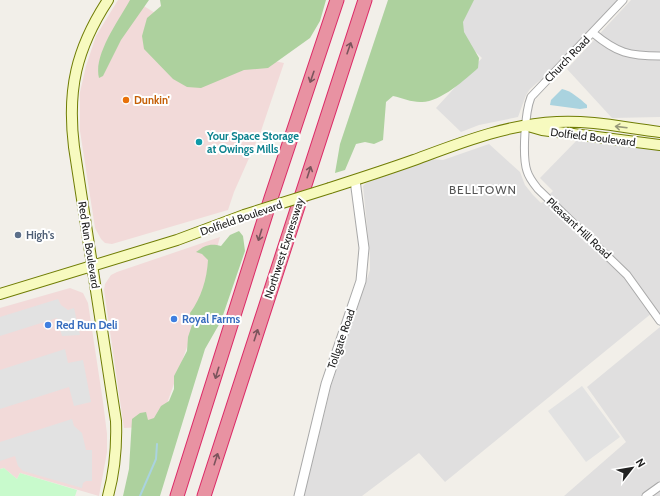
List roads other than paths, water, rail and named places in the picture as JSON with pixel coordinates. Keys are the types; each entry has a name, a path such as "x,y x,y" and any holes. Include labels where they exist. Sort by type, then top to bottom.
{"highway":[{"path":"177,496 271,198 338,0"},
{"name":"Northwest Expressway","path":"204,496 365,0"}],"main road":[{"name":"Red Run Boulevard","path":"108,0 84,45 77,66 71,98 74,148 116,421 117,450 114,478 108,496"},
{"name":"Dolfield Boulevard","path":"0,294 177,240 244,215 355,180 480,135 526,126 558,122 576,122 660,132"},
{"name":"Dolfield Boulevard","path":"526,126 542,130 660,145"}],"street":[{"name":"Church Road","path":"526,126 528,106 531,97 623,0"},
{"path":"593,33 607,45 618,51 630,55 660,56"},
{"name":"Pleasant Hill Road","path":"526,126 525,164 532,181 547,198 627,274 660,321"},
{"name":"Tollgate Road","path":"299,496 326,384 361,281 364,248 355,180"},
{"path":"646,496 660,486"}],"water":[{"path":"562,89 569,91 578,97 587,105 587,108 580,109 550,105 551,100"}],"waterway":[{"path":"140,496 156,459 157,444"}],"place":[{"name":"Dunkin'","path":"126,100"},
{"name":"Your Space Storage at Owings Mills","path":"199,142"},
{"name":"High's","path":"18,235"},
{"name":"Royal Farms","path":"174,319"},
{"name":"Red Run Deli","path":"48,325"}],"district":[{"name":"BELLTOWN","path":"483,189"}]}
